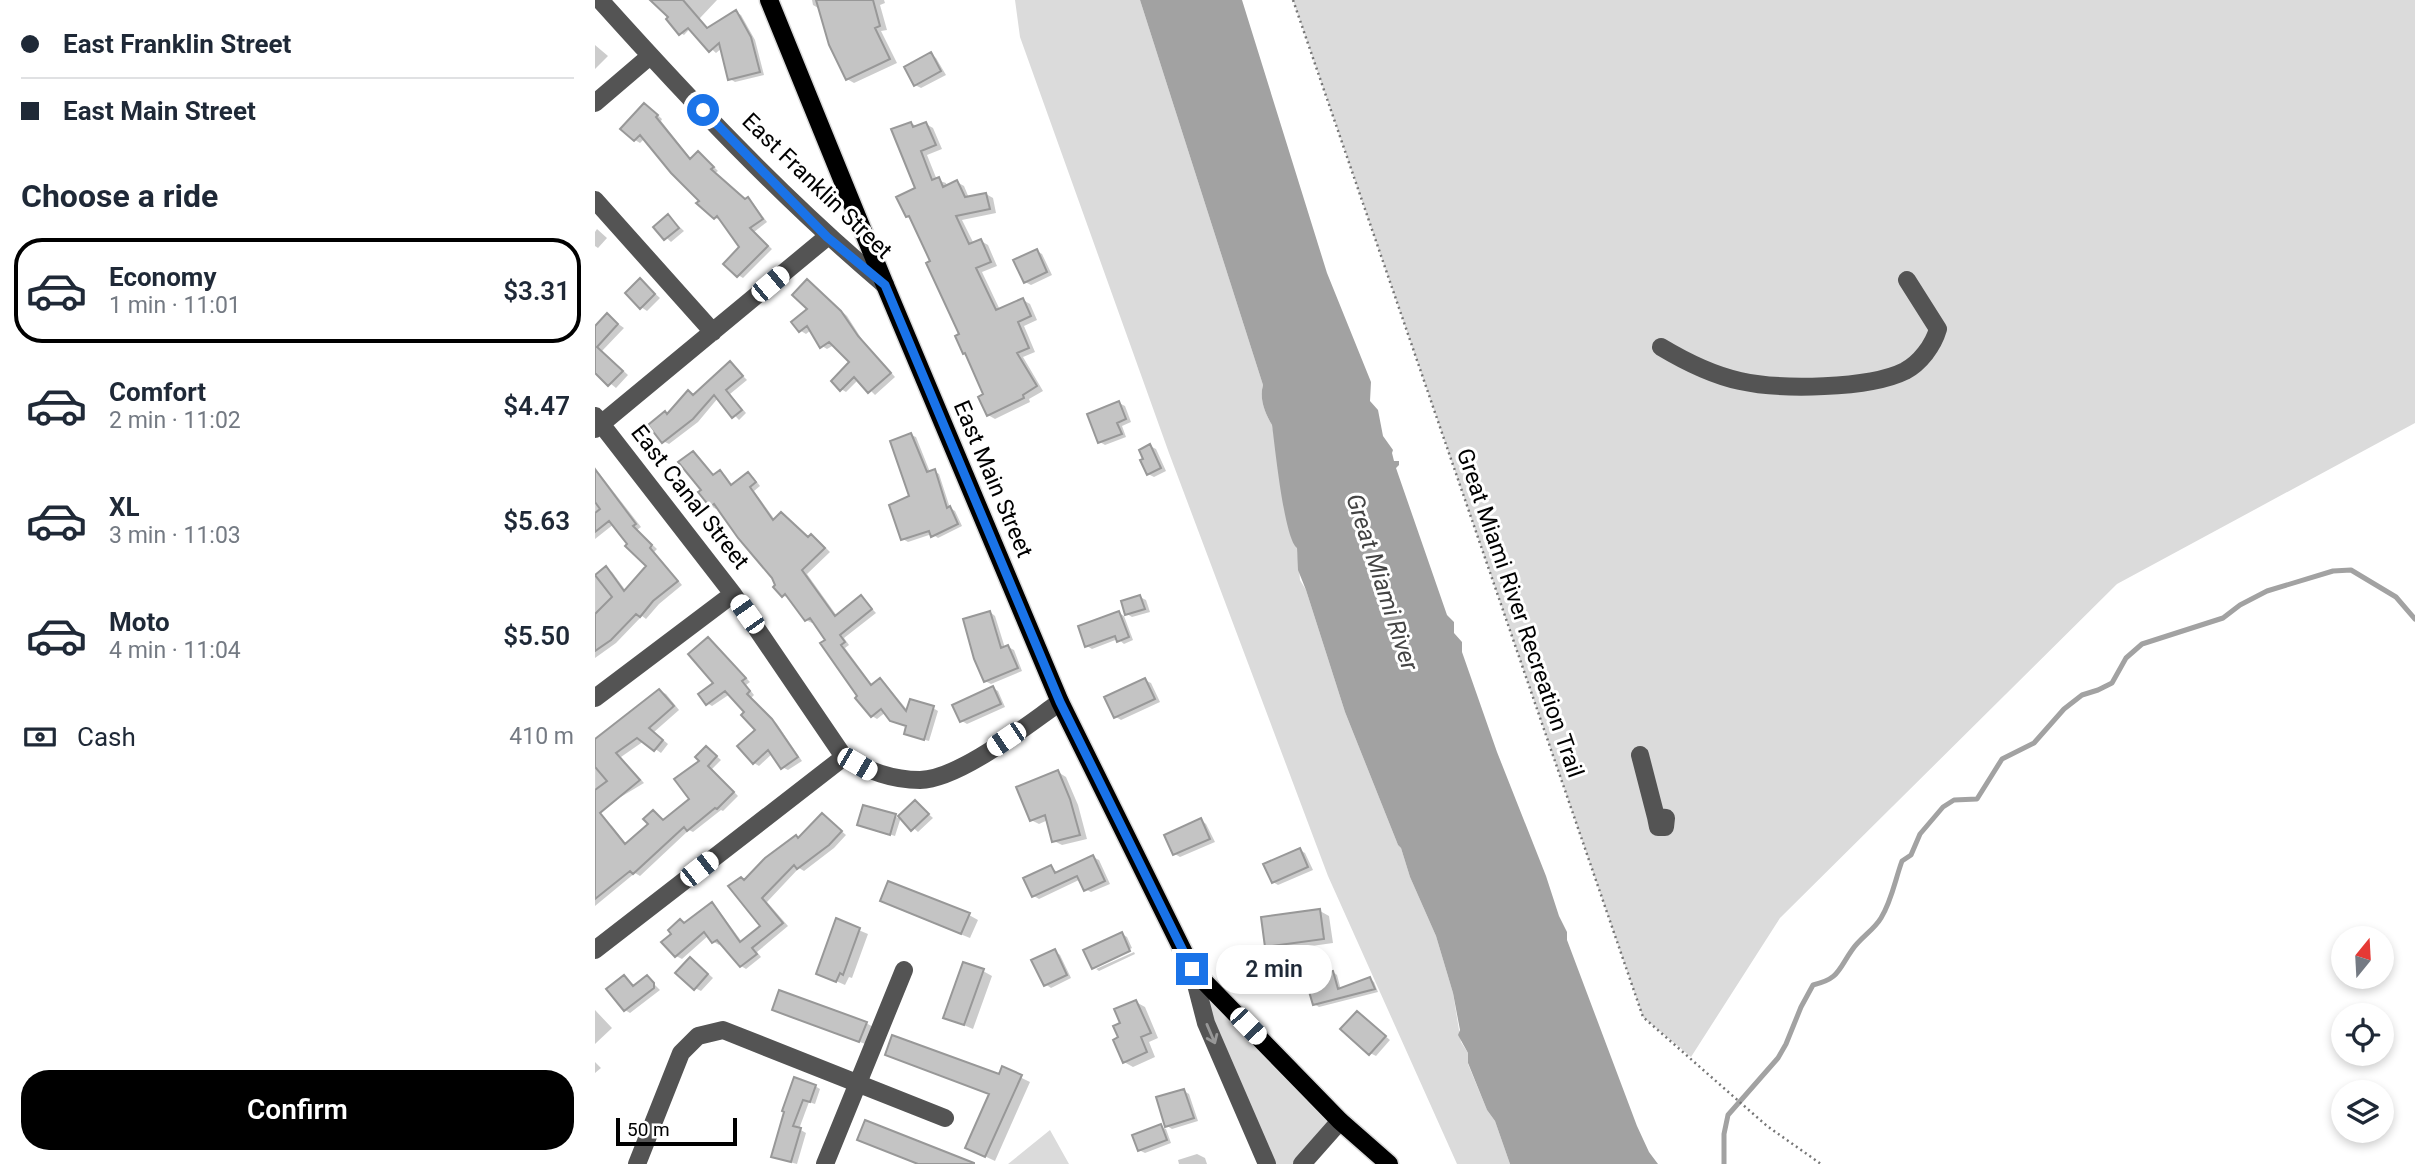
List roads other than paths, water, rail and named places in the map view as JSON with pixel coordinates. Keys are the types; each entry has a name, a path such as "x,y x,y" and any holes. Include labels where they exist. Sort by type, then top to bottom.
{"main road":[{"name":"East Main Street","path":"769,0 1060,702 1192,969 1340,1121 1389,1164"}],"street":[{"name":"East Franklin Street","path":"600,0 650,56 827,237 885,285"},
{"path":"595,103 650,56"},
{"path":"595,200 713,332"},
{"path":"597,423 713,332 827,237"},
{"path":"1661,347 1685,362 1712,373 1759,385 1812,386 1871,382 1907,370 1927,351 1938,330 1907,280"},
{"name":"East Canal Street","path":"597,423 733,594 844,757 870,771 895,778 923,780 949,774 1060,702"},
{"path":"595,698 733,594"},
{"path":"1640,755 1656,817"},
{"path":"595,950 844,757"},
{"path":"1192,969 1206,1023 1267,1164"},
{"path":"825,1164 904,970"},
{"path":"637,1164 681,1053 698,1036 723,1030 945,1118"},
{"path":"1301,1164 1340,1121"}],"water":[{"name":"Great Miami River","path":"1140,0 1242,0 1327,273 1371,382 1370,401 1378,410 1383,436 1393,450 1394,461 1399,461 1396,468 1447,615 1454,622 1454,633 1462,642 1462,652 1497,752 1567,932 1567,940 1637,1126 1658,1164 1510,1164 1495,1121 1487,1110 1468,1063 1468,1053 1458,1035 1460,1030 1453,993 1436,936 1345,712 1298,570 1297,548 1292,541 1284,510 1272,425 1262,401 1263,385"}],"waterway":[{"path":"1724,1164 1724,1134 1728,1115 1778,1058 1813,985 1833,977 1855,946 1878,922 1888,904 1902,861 1911,855 1920,834 1943,807 1954,800 1977,799 2002,759 2034,743 2064,709 2082,695 2112,683 2126,658 2142,644 2223,618 2240,605 2267,591 2333,571 2351,570 2396,597 2415,619"}]}
